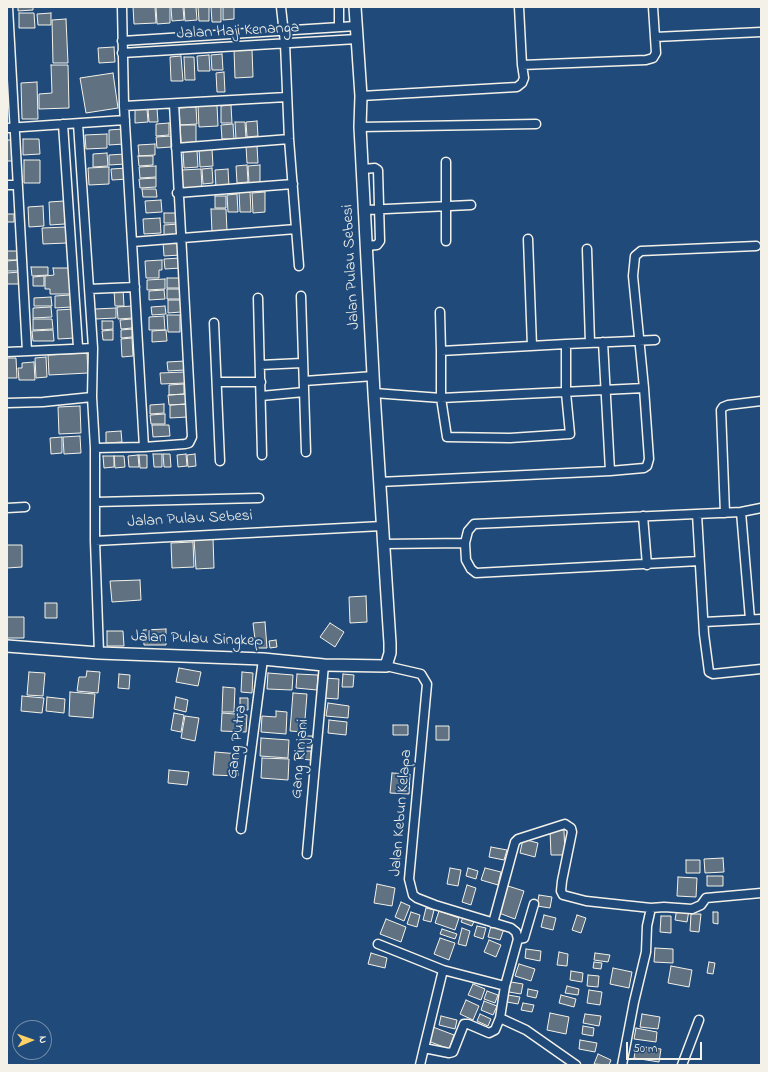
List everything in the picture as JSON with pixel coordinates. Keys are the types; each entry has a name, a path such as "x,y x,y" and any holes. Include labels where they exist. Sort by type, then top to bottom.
{"street":[{"path":"8,7 10,128 17,184 27,351"},
{"path":"122,7 124,106 144,447"},
{"path":"280,7 285,43 289,140 299,266"},
{"path":"339,7 339,27"},
{"name":"Jalan Pulau Sebesi","path":"355,7 361,96 360,127 374,393 390,648 386,666"},
{"path":"361,96 517,87 522,83 524,78 519,7"},
{"path":"522,64 646,60 655,56 653,7"},
{"name":"Jalan Haji Kenanga","path":"122,41 356,26"},
{"path":"654,36 761,32"},
{"name":"Jalan Haji Kenanga","path":"122,53 357,39"},
{"path":"124,106 287,97"},
{"path":"95,448 185,444 189,443 192,437 174,104"},
{"path":"10,128 125,120"},
{"path":"63,124 78,347"},
{"path":"78,124 92,348 92,397 95,448 95,541 100,652"},
{"path":"360,127 536,124"},
{"path":"176,148 289,140"},
{"path":"446,162 446,241"},
{"path":"363,169 375,168 378,170 380,241 377,245 367,246"},
{"path":"7,185 17,184"},
{"path":"178,193 292,184"},
{"path":"365,210 445,205 471,205"},
{"path":"132,242 296,229"},
{"path":"528,240 532,346"},
{"path":"379,482 610,471 644,468 647,466 649,458 633,276 637,254 641,251 756,246"},
{"path":"587,249 590,343"},
{"path":"89,289 135,287"},
{"path":"301,296 306,452"},
{"path":"258,298 262,455"},
{"path":"440,312 442,398 447,437 510,438 570,434 566,392 566,344"},
{"path":"214,323 220,462"},
{"path":"441,351 656,340"},
{"path":"603,342 610,471"},
{"path":"7,352 78,347 92,348"},
{"path":"260,365 302,363"},
{"path":"304,381 374,376"},
{"path":"217,382 261,382"},
{"path":"374,393 442,398 644,388"},
{"path":"261,396 304,392"},
{"path":"7,403 43,402 92,397"},
{"path":"725,512 721,410 723,407 728,405 761,401"},
{"path":"95,502 259,498"},
{"path":"7,508 25,507"},
{"path":"699,561 476,573 471,569 466,560 465,543 468,531 474,524 595,520 643,516 741,512 761,508"},
{"path":"741,512 750,620"},
{"path":"697,514 704,634 709,672 713,674 761,669"},
{"path":"643,516 647,564"},
{"name":"Jalan Pulau Sebesi","path":"95,541 382,526"},
{"path":"383,544 465,543"},
{"path":"704,622 761,619"},
{"name":"Jalan Pulau Singkep","path":"7,646 100,652 263,658 324,665 386,666"},
{"name":"Gang Putra","path":"241,829 263,658"},
{"name":"Gang Rinjani","path":"308,854 324,665"},
{"name":"Jalan Kebun Kelapa","path":"386,666 421,674 427,684 410,878 411,890 417,898 511,928 516,932 518,939"},
{"path":"493,923 515,842 518,839 558,824 565,824 571,828 572,832 562,881 561,891 563,895 586,901 651,908 664,906 692,909 701,905 706,898 761,893"},
{"path":"424,1048 434,1052 452,1053 464,1024 468,1024 489,1033 495,1030 500,1018 505,986 518,939 524,938 534,904"},
{"path":"622,1065 634,1002 646,952 647,926 651,908"},
{"path":"378,944 443,970 505,986"},
{"path":"420,1065 443,970"},
{"path":"500,1018 526,1030 576,1065"},
{"path":"682,1065 699,1020"}],"building":[{"path":"18,7 33,7 33,10 18,11"},
{"path":"133,7 155,7 156,23 134,24"},
{"path":"156,7 170,7 170,23 157,24"},
{"path":"171,7 183,7 184,20 172,21"},
{"path":"184,7 196,7 197,20 185,21"},
{"path":"198,7 209,7 209,21 199,21"},
{"path":"211,7 221,7 221,22 212,22"},
{"path":"223,7 234,7 234,19 223,20"},
{"path":"19,13 34,13 35,28 19,28"},
{"path":"51,13 51,25 38,25 37,14"},
{"path":"66,19 68,63 53,63 52,20"},
{"path":"114,47 115,62 99,63 98,48"},
{"path":"252,49 253,77 235,78 234,50"},
{"path":"222,54 223,70 212,70 211,55"},
{"path":"209,55 210,71 198,71 197,56"},
{"path":"181,56 183,81 171,81 170,57"},
{"path":"184,57 194,57 195,80 185,80"},
{"path":"51,65 68,65 69,108 39,109 39,94 52,93"},
{"path":"224,72 225,92 217,92 216,73"},
{"path":"113,73 118,108 86,113 80,78"},
{"path":"37,82 38,119 22,119 21,83"},
{"path":"217,105 218,126 199,127 198,106"},
{"path":"231,105 232,123 221,123 221,106"},
{"path":"196,107 197,124 180,125 179,108"},
{"path":"157,108 158,122 149,122 148,109"},
{"path":"135,109 147,109 148,122 135,123"},
{"path":"257,121 258,136 247,137 246,122"},
{"path":"235,122 245,122 246,139 236,139"},
{"path":"169,123 169,135 156,136 156,124"},
{"path":"233,124 234,139 222,139 221,125"},
{"path":"180,125 196,125 196,142 181,143"},
{"path":"123,129 124,144 109,145 109,130"},
{"path":"107,134 107,148 86,149 85,135"},
{"path":"171,136 171,147 157,148 156,137"},
{"path":"23,139 39,139 40,154 23,155"},
{"path":"7,140 12,140 13,161 7,161"},
{"path":"155,144 155,155 139,156 138,145"},
{"path":"246,146 257,146 258,163 247,163"},
{"path":"199,149 212,149 213,166 200,167"},
{"path":"197,150 198,167 184,168 183,151"},
{"path":"107,153 108,166 93,167 93,154"},
{"path":"125,154 126,164 109,165 109,155"},
{"path":"138,156 153,156 153,165 139,166"},
{"path":"24,160 40,160 40,183 24,183"},
{"path":"247,165 248,182 237,183 236,166"},
{"path":"260,165 260,183 249,183 248,166"},
{"path":"156,166 156,177 140,178 139,167"},
{"path":"109,167 109,184 89,185 88,168"},
{"path":"127,168 128,179 112,180 111,169"},
{"path":"212,168 213,183 203,184 202,169"},
{"path":"201,169 202,188 183,189 182,170"},
{"path":"228,169 229,187 216,188 215,170"},
{"path":"156,178 156,187 140,188 139,179"},
{"path":"142,189 156,189 157,197 143,197"},
{"path":"250,191 251,212 240,212 239,192"},
{"path":"265,192 265,212 253,213 252,193"},
{"path":"237,194 238,212 228,212 227,195"},
{"path":"215,196 226,196 226,208 215,208"},
{"path":"161,200 162,212 146,213 145,201"},
{"path":"64,201 65,224 50,225 49,202"},
{"path":"43,206 44,226 29,227 28,207"},
{"path":"211,209 226,209 227,231 212,232"},
{"path":"164,213 178,213 179,223 164,223"},
{"path":"7,214 14,214 14,222 7,222"},
{"path":"160,218 161,233 144,234 143,219"},
{"path":"179,224 179,234 164,235 164,225"},
{"path":"66,227 67,243 43,244 42,228"},
{"path":"180,241 181,255 164,256 163,242"},
{"path":"7,251 17,251 17,260 7,260"},
{"path":"180,258 181,268 165,269 164,259"},
{"path":"19,260 19,271 7,271 7,261"},
{"path":"162,260 162,270 159,270 159,278 146,278 145,261"},
{"path":"31,267 48,267 48,275 32,276"},
{"path":"53,268 70,268 71,294 50,294 50,289 45,289 45,276 54,275"},
{"path":"20,272 21,284 7,284 7,273"},
{"path":"44,276 44,286 33,286 33,277"},
{"path":"167,278 181,278 181,288 167,288"},
{"path":"165,279 165,289 147,290 147,280"},
{"path":"123,289 124,306 115,306 114,290"},
{"path":"167,289 180,289 180,299 167,299"},
{"path":"164,290 165,299 149,300 149,291"},
{"path":"70,295 71,307 55,308 55,296"},
{"path":"51,297 52,306 34,306 34,298"},
{"path":"168,300 180,300 181,312 168,313"},
{"path":"132,306 133,318 118,319 117,307"},
{"path":"165,306 166,314 152,315 151,307"},
{"path":"51,307 52,317 33,318 33,308"},
{"path":"116,308 116,318 95,319 95,309"},
{"path":"74,309 75,338 58,339 57,310"},
{"path":"167,315 180,315 180,332 168,332"},
{"path":"164,316 165,330 149,330 149,317"},
{"path":"33,319 52,319 53,329 33,330"},
{"path":"132,319 132,328 121,329 120,320"},
{"path":"102,321 113,321 113,329 102,330"},
{"path":"132,329 132,337 121,338 121,330"},
{"path":"53,330 54,341 33,341 32,331"},
{"path":"113,330 113,340 103,340 102,331"},
{"path":"166,330 167,341 152,342 152,331"},
{"path":"132,338 133,356 122,357 121,339"},
{"path":"87,353 88,373 49,375 48,355"},
{"path":"46,357 47,377 36,378 35,358"},
{"path":"7,358 16,358 17,378 7,378"},
{"path":"185,361 185,370 168,371 167,362"},
{"path":"34,362 35,380 19,380 18,368 22,368 22,363"},
{"path":"185,372 186,383 161,384 160,373"},
{"path":"184,384 184,394 169,395 169,385"},
{"path":"186,394 187,404 169,405 168,395"},
{"path":"164,404 164,413 150,414 150,405"},
{"path":"187,404 187,417 170,418 170,405"},
{"path":"80,406 81,433 59,434 58,407"},
{"path":"165,414 165,424 151,424 150,415"},
{"path":"152,425 169,425 170,436 153,437"},
{"path":"121,431 122,442 106,443 106,432"},
{"path":"80,436 81,453 64,454 63,437"},
{"path":"62,437 62,453 51,454 50,438"},
{"path":"153,454 162,454 162,467 154,467"},
{"path":"163,454 170,454 171,467 164,467"},
{"path":"186,454 187,466 178,467 177,455"},
{"path":"195,454 196,466 188,467 187,455"},
{"path":"138,455 139,467 129,467 128,456"},
{"path":"139,455 147,455 147,468 140,468"},
{"path":"103,456 114,456 114,467 104,468"},
{"path":"114,456 124,456 125,467 115,468"},
{"path":"213,538 214,568 196,569 194,539"},
{"path":"193,542 194,567 172,568 171,543"},
{"path":"7,545 22,545 22,567 7,568"},
{"path":"140,580 141,600 112,602 110,581"},
{"path":"366,596 367,622 350,623 349,597"},
{"path":"45,603 57,603 57,618 45,618"},
{"path":"7,617 24,617 24,638 7,638"},
{"path":"265,622 267,648 256,648 253,623"},
{"path":"330,623 344,632 335,647 320,637"},
{"path":"166,629 166,645 144,645 143,630"},
{"path":"107,631 123,631 124,646 107,646"},
{"path":"276,640 277,647 270,648 269,641"},
{"path":"179,668 201,672 198,686 176,682"},
{"path":"87,671 100,672 98,693 77,691 79,677 86,677"},
{"path":"29,672 45,673 43,696 27,695"},
{"path":"242,672 253,673 252,693 241,692"},
{"path":"268,673 293,675 292,690 267,689"},
{"path":"119,674 130,675 129,689 118,688"},
{"path":"297,674 318,675 317,690 296,688"},
{"path":"343,674 354,675 353,687 342,687"},
{"path":"324,678 339,679 338,699 323,698"},
{"path":"223,687 235,688 234,712 222,712"},
{"path":"70,692 95,694 93,718 69,716"},
{"path":"293,693 307,694 304,732 290,731"},
{"path":"22,696 44,698 42,713 21,711"},
{"path":"47,697 65,699 64,713 46,711"},
{"path":"176,697 188,700 186,712 174,709"},
{"path":"240,698 248,698 248,710 240,709"},
{"path":"328,703 349,706 348,718 326,716"},
{"path":"276,711 287,712 286,734 261,732 262,716 276,717"},
{"path":"174,713 184,715 181,732 171,730"},
{"path":"222,713 247,715 246,732 221,731"},
{"path":"185,716 199,718 195,741 181,738"},
{"path":"329,720 347,722 346,735 328,733"},
{"path":"393,725 408,725 408,735 393,735"},
{"path":"436,726 449,726 449,740 436,740"},
{"path":"299,736 313,736 313,748 298,747"},
{"path":"261,738 289,740 288,758 260,756"},
{"path":"300,751 311,751 311,760 300,759"},
{"path":"215,752 239,754 238,776 213,775"},
{"path":"262,758 289,759 288,780 261,778"},
{"path":"169,770 189,772 187,785 168,783"},
{"path":"392,773 410,774 409,794 390,793"},
{"path":"564,830 565,855 551,855 550,831"},
{"path":"523,839 538,843 535,857 520,853"},
{"path":"491,847 507,850 504,860 489,857"},
{"path":"723,858 724,872 705,873 704,859"},
{"path":"686,860 700,860 700,873 686,873"},
{"path":"450,868 461,870 458,886 447,884"},
{"path":"468,868 478,871 476,879 466,876"},
{"path":"485,868 501,872 498,885 481,880"},
{"path":"707,876 723,876 723,886 707,886"},
{"path":"678,877 697,878 696,897 677,896"},
{"path":"377,884 395,888 392,906 374,903"},
{"path":"467,885 476,888 471,905 462,902"},
{"path":"508,886 524,891 515,919 499,913"},
{"path":"539,895 552,897 550,908 537,906"},
{"path":"401,902 410,906 404,921 395,917"},
{"path":"426,908 434,910 431,922 423,920"},
{"path":"677,908 689,910 687,922 675,920"},
{"path":"439,911 459,918 455,930 435,923"},
{"path":"411,912 420,915 417,927 407,924"},
{"path":"713,912 718,912 718,924 713,923"},
{"path":"691,914 701,914 699,932 690,931"},
{"path":"464,915 475,919 472,926 461,922"},
{"path":"544,915 556,918 553,930 541,927"},
{"path":"577,915 586,918 581,933 572,930"},
{"path":"661,916 671,916 671,933 660,932"},
{"path":"386,919 406,927 401,942 380,934"},
{"path":"477,926 486,928 483,939 474,936"},
{"path":"491,926 504,929 500,940 488,937"},
{"path":"462,928 470,931 466,946 458,944"},
{"path":"442,929 457,934 455,939 440,934"},
{"path":"440,938 455,943 449,960 434,954"},
{"path":"489,940 501,945 496,957 484,952"},
{"path":"655,948 673,949 673,963 654,962"},
{"path":"526,949 541,951 540,961 525,958"},
{"path":"559,952 568,954 567,966 557,965"},
{"path":"371,953 387,958 385,968 368,964"},
{"path":"595,953 610,955 608,962 594,960"},
{"path":"594,962 602,963 601,969 593,968"},
{"path":"709,962 715,963 713,974 707,973"},
{"path":"519,964 535,969 531,981 515,976"},
{"path":"671,966 692,970 689,987 668,983"},
{"path":"613,968 632,972 629,988 610,984"},
{"path":"571,971 583,973 582,982 570,980"},
{"path":"588,975 599,976 598,987 587,986"},
{"path":"511,982 523,984 521,994 509,992"},
{"path":"473,984 485,989 481,1000 468,995"},
{"path":"567,986 579,989 578,995 565,993"},
{"path":"528,989 538,991 536,998 527,996"},
{"path":"589,990 602,992 600,1005 587,1003"},
{"path":"487,991 498,995 495,1003 484,999"},
{"path":"508,995 520,997 518,1004 507,1002"},
{"path":"561,995 576,999 574,1007 559,1003"},
{"path":"466,1000 479,1006 473,1020 460,1014"},
{"path":"484,1001 497,1006 493,1015 481,1010"},
{"path":"523,1003 534,1005 532,1012 521,1010"},
{"path":"550,1013 569,1017 566,1034 547,1030"},
{"path":"480,1014 491,1019 488,1026 477,1021"},
{"path":"585,1014 601,1016 599,1026 583,1023"},
{"path":"642,1014 660,1017 658,1029 640,1027"},
{"path":"441,1016 457,1020 455,1029 439,1025"},
{"path":"583,1026 594,1028 593,1036 582,1034"},
{"path":"433,1027 454,1035 449,1049 428,1041"},
{"path":"636,1028 657,1032 656,1042 634,1039"},
{"path":"580,1040 597,1043 595,1052 579,1049"},
{"path":"636,1046 661,1049 659,1062 634,1058"},
{"path":"598,1054 611,1060 609,1065 594,1064"}]}
